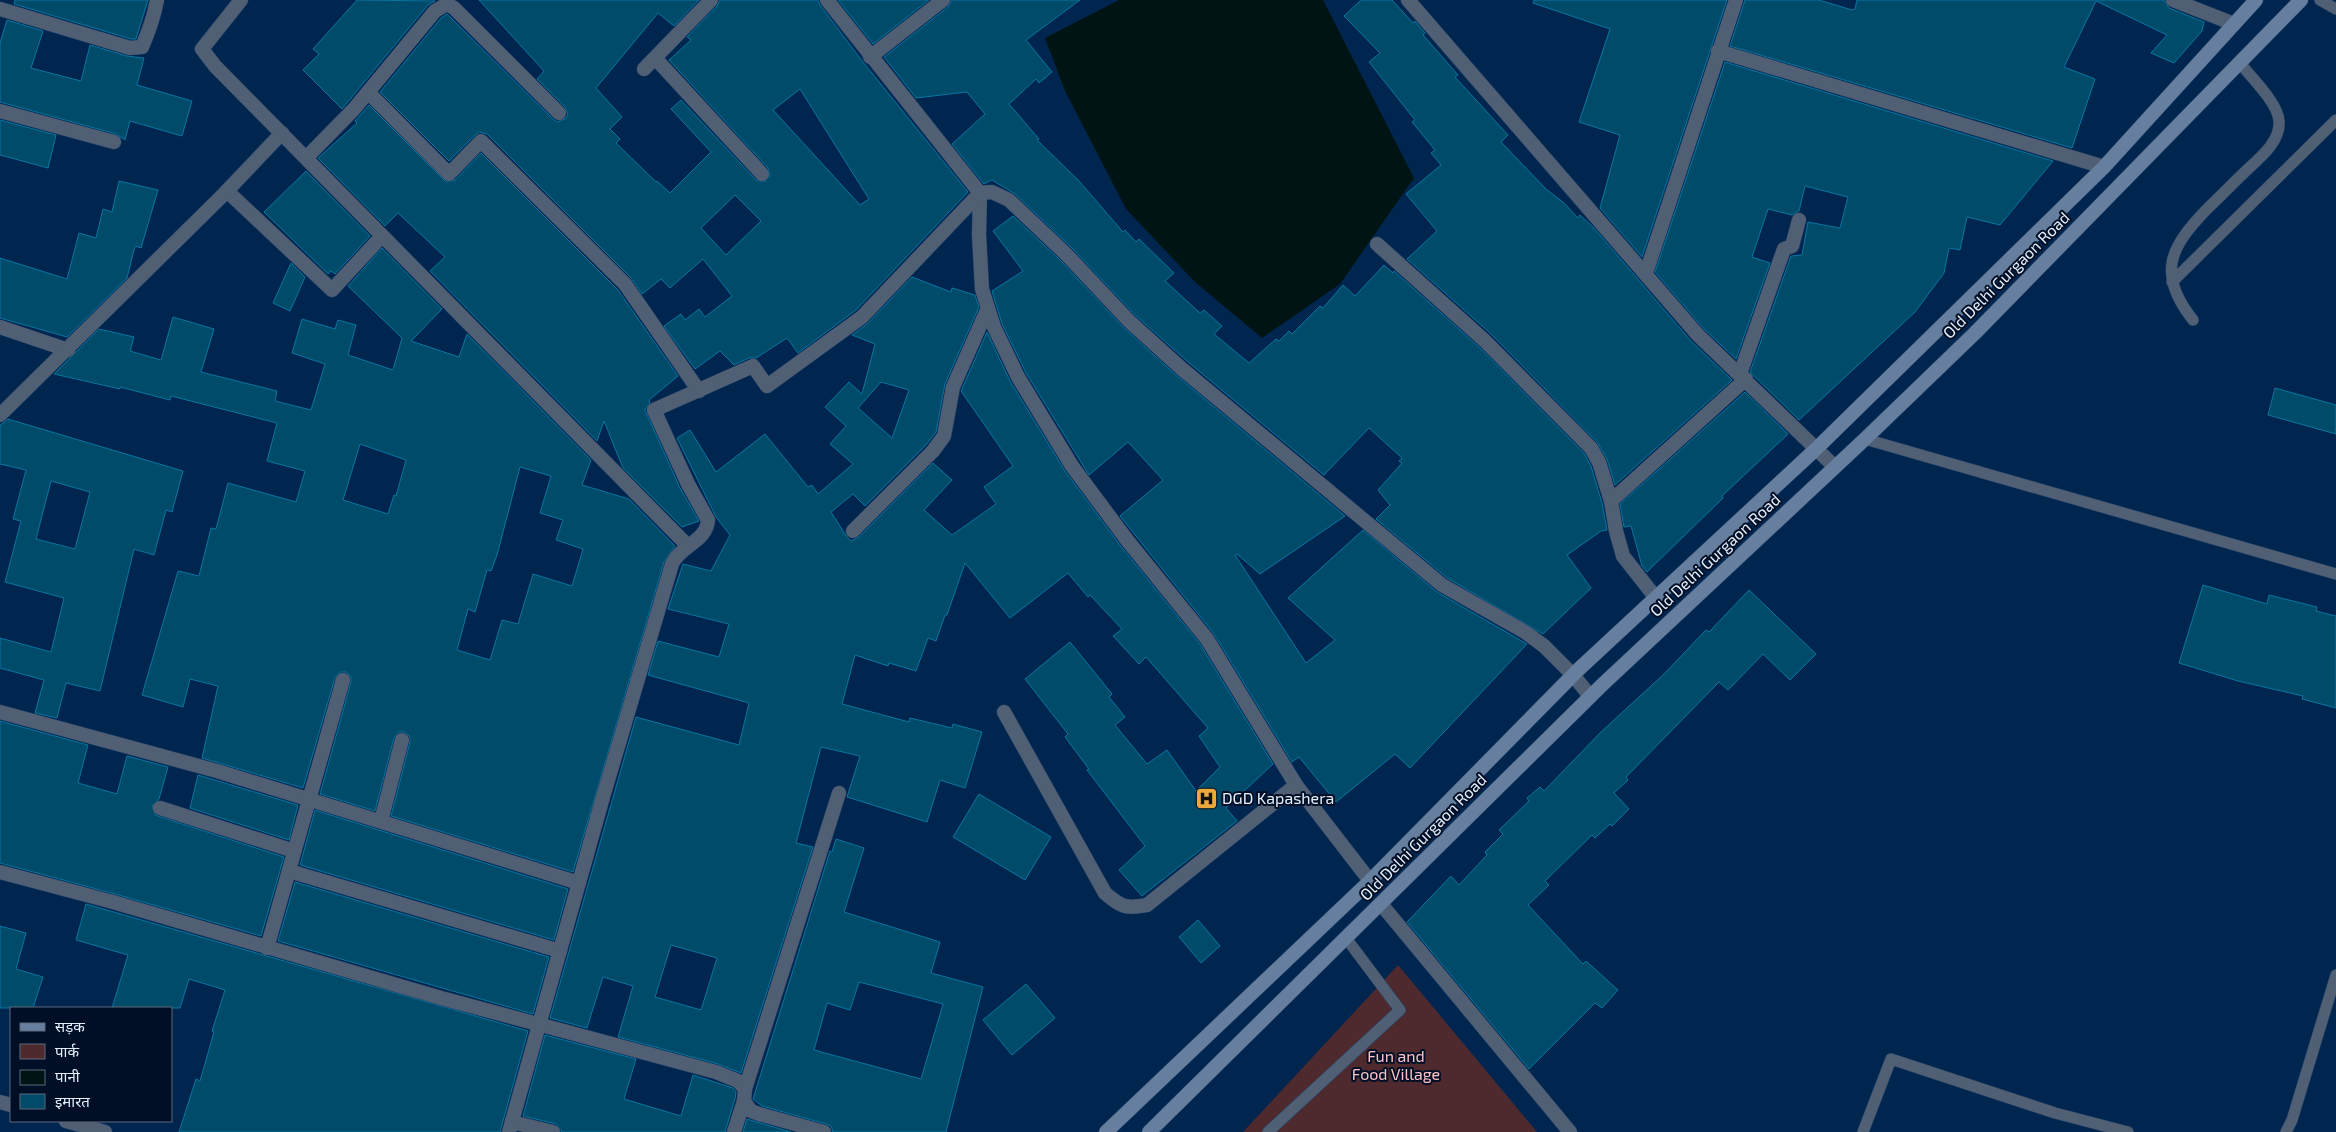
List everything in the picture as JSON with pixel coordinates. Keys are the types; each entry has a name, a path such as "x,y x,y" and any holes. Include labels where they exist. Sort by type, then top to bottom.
{"main road":[{"name":"Old Delhi Gurgaon Road","path":"1106,1132 1370,881 1573,675 1816,449 2104,167 2256,0"},
{"name":"Old Delhi Gurgaon Road","path":"1149,1132 1590,696 1865,439 1975,333 2301,0"}],"street":[{"path":"0,9 138,49 142,47 154,19 158,0"},
{"path":"241,0 202,50 382,236 688,546"},
{"path":"644,69 656,59 711,0"},
{"path":"827,0 980,193 982,289 988,310 1013,369 1072,466 1127,540 1206,639 1296,785 1370,881"},
{"path":"870,56 943,0"},
{"path":"1408,0 1698,335 1743,376 1835,467"},
{"path":"1646,273 1736,0"},
{"path":"2173,0 2234,24"},
{"path":"306,158 368,92 435,11 447,4 454,8 559,113"},
{"path":"1718,51 2104,167"},
{"path":"656,59 762,174"},
{"path":"368,92 449,174 481,141 625,284 699,391"},
{"path":"0,111 114,142"},
{"path":"0,415 227,191 282,133"},
{"path":"227,191 332,290 382,236"},
{"path":"553,1132 510,1127 626,717 672,564 676,556 706,531 708,520 688,484 654,410 753,366 767,386 862,317 980,193 992,192 1009,200 1066,254 1129,321 1182,369 1442,585 1525,632 1544,646 1573,675 1590,696"},
{"path":"1611,501 1743,376 1784,248 1792,246 1799,220"},
{"path":"1377,244 1485,341 1592,448 1599,462 1611,501 1616,531 1623,556 1656,598"},
{"path":"853,531 934,451 944,436 953,387 988,310"},
{"path":"0,327 68,350"},
{"path":"267,948 343,680"},
{"path":"0,712 310,799 579,883"},
{"path":"1004,712 1105,893 1118,904 1131,908 1147,905 1296,785"},
{"path":"381,820 402,740"},
{"path":"734,1132 839,793"},
{"path":"160,808 294,852"},
{"path":"289,871 560,951"},
{"path":"0,872 113,902 267,948 716,1072 738,1081 751,1111 824,1132"},
{"path":"1381,904 1570,1132"},
{"path":"69,1122 104,1132"}],"lane":[{"path":"2320,0 2336,10"},
{"path":"2193,320 2180,303 2172,282 2171,268 2175,250 2189,228 2263,155 2274,141 2280,123 2276,108 2239,62"},
{"path":"2172,282 2336,120"},
{"path":"1865,439 2336,574"},
{"path":"1268,1132 1400,1010 1346,938"},
{"path":"2286,1132 2292,1120 2336,975"},
{"path":"1863,1132 1891,1059 2055,1113 2128,1132"}],"green space":[{"name":"Fun and Food Village","path":"1398,965 1537,1132 1243,1132"}],"water":[{"path":"1119,0 1323,0 1414,178 1340,284 1262,338 1195,282 1126,209 1065,91 1045,38"}],"building":[{"path":"15,0 148,0 136,39 131,39 14,4"},
{"path":"357,0 435,1 428,5 342,109 303,70 319,54 313,49"},
{"path":"479,0 699,0 674,26 658,13 596,88 622,117 610,129 620,139 616,143 670,193 711,152 671,109 681,100 756,180 764,182 770,176 768,168 669,60 691,40 687,37 717,6 720,0 818,0 863,62 968,192 856,310 798,353 787,338 756,358 749,358 734,365 720,351 695,369 664,326 681,314 685,320 699,309 705,317 732,296 703,259 670,288 661,279 642,294 631,278 487,134 479,132 449,161 380,92 441,18 447,14 557,122 565,119 568,115 565,107 537,79 544,71","holes":["800,89 869,199 860,205 773,110","735,195 761,221 726,255 701,228"]},
{"path":"838,0 929,0 873,44"},
{"path":"952,0 1080,0 1026,40 1052,72 1039,83 1036,79 1009,104 1039,139 1037,140 1079,181 1123,232 1125,230 1136,242 1139,239 1174,273 1165,281 1200,313 1204,310 1222,326 1214,334 1249,363 1276,339 1279,341 1289,331 1292,334 1320,306 1323,308 1343,285 1355,296 1384,265 1393,273 1394,271 1479,347 1584,453 1591,466 1602,503 1607,530 1601,531 1567,555 1591,588 1543,634 1447,578 1376,519 1390,505 1378,490 1402,463 1399,461 1402,458 1369,428 1324,475 1188,362 1135,315 1072,248 1015,194 992,180 984,184 952,144 985,114 967,92 916,98 884,57 948,7"},
{"path":"1361,0 1392,0 1413,23 1415,21 1425,33 1423,35 1458,75 1455,77 1508,135 1501,142 1546,189 1564,203 1578,218 1580,215 1594,228 1691,341 1732,380 1615,485 1607,459 1597,442 1491,334 1407,259 1437,231 1406,194 1441,165 1431,153 1435,150 1412,122 1415,120 1369,62 1380,53 1344,16"},
{"path":"1534,0 1727,0 1642,257 1600,208 1620,135 1579,122 1610,29 1533,3"},
{"path":"1745,0 1819,0 1852,10 1855,9 1857,0 2164,0 2169,8 2204,22 2202,31 2174,63 2151,53 2167,35 2096,1 2064,67 2095,79 2072,148 1730,46"},
{"path":"7,20 43,31 31,68 81,81 90,45 127,56 144,58 137,85 192,101 182,136 130,121 125,140 116,134 0,102 0,43"},
{"path":"1725,62 2053,161 2000,225 1967,217 1960,250 1949,248 1944,273 1915,312 1799,420 1750,372 1791,256 1802,255 1808,222 1840,228 1848,197 1805,186 1799,211 1792,215 1768,209 1752,257 1770,263 1736,359 1704,329 1655,272"},
{"path":"369,105 446,182 455,180 481,153 618,290 678,376 649,400 650,403 645,410 680,488 699,521 682,527 623,468 604,421 597,441 430,271 445,257 398,213 385,226 318,158 357,123 355,121"},
{"path":"0,120 56,135 48,168 0,155"},
{"path":"306,171 370,236 335,274 331,271 328,274 264,212"},
{"path":"119,181 158,190 141,248 135,246 127,278 67,337 0,318 0,258 67,279 79,233 96,238 103,209 112,212"},
{"path":"1013,216 1060,260 1123,327 1176,375 1345,516 1260,574 1237,554 1235,555 1306,663 1335,640 1288,598 1363,530 1437,592 1527,644 1410,768 1395,754 1336,802 1299,757 1292,762 1214,634 1120,516 1163,480 1128,442 1089,475 1026,373 1002,324 992,291 1023,271 993,231"},
{"path":"382,248 442,309 411,341 459,357 467,334 591,460 582,485 629,499 675,546 664,562 573,872 391,816 410,742 410,737 405,732 399,732 394,738 375,811 320,794 351,682 351,677 346,672 340,672 335,678 303,788 202,758 218,686 190,679 183,707 142,695 178,571 199,576 211,528 216,529 228,483 296,502 305,471 267,461 277,423 171,396 170,400 120,387 120,389 54,374 99,329 134,337 130,351 161,360 173,317 214,329 201,372 277,391 275,401 311,410 325,364 292,353 302,319 335,329 338,320 356,325 348,355 393,370 402,338 348,286","holes":["360,444 406,460 396,496 394,495 388,514 343,500","520,467 551,476 540,513 563,520 556,540 583,549 572,586 533,574 518,624 502,620 490,660 457,650 468,609 475,612 487,570 491,571 497,555"]},
{"path":"291,263 305,277 290,311 273,303"},
{"path":"912,277 951,292 952,288 975,295 979,307 945,384 936,432 926,445 865,506 853,494 831,512 847,537 851,541 859,537 933,463 952,480 924,510 952,535 996,504 984,487 1013,466 961,391 987,332 1010,381 1065,471 1120,545 1200,644 1273,764 1226,808 1237,821 1142,896 1119,870 1145,846 1087,770 1089,769 1065,737 1068,734 1025,679 1070,642 1112,694 1109,697 1125,717 1115,725 1147,764 1167,750 1196,791 1220,767 1199,736 1208,728 1146,657 1139,664 1113,636 1122,629 1090,595 1088,597 1068,573 1010,618 965,563 936,641 928,638 916,671 889,663 888,666 855,655 842,704 909,722 910,718 952,728 953,724 982,732 965,788 940,780 927,822 847,797 860,756 821,747 796,843 813,847 741,1073 718,1064 618,1037 633,986 603,977 587,1028 550,1018 636,717 739,745 749,703 648,675 658,641 719,657 729,624 668,609 683,564 711,571 730,535 716,517 677,438 690,430 716,472 765,434 808,487 812,485 818,494 853,464 830,444 846,426 825,407 849,382 862,394 875,344 852,335 868,323","holes":["881,382 909,390 892,438 858,408","671,945 717,958 701,1010 655,997"]},
{"path":"2275,388 2336,405 2336,434 2268,415"},
{"path":"1745,392 1788,434 1722,496 1723,498 1647,572 1642,566 1631,526 1624,527 1620,504"},
{"path":"8,419 183,471 172,512 166,510 154,555 134,549 100,691 66,683 57,718 35,713 44,680 0,668 0,638 51,652 64,598 5,582 21,521 13,519 26,470 0,464 0,425","holes":["51,481 90,492 75,549 36,539"]},
{"path":"2203,585 2267,604 2269,595 2317,607 2316,611 2336,616 2336,708 2302,699 2303,696 2238,681 2179,663"},
{"path":"1749,590 1816,654 1790,680 1763,654 1728,690 1719,682 1626,777 1628,780 1614,793 1629,809 1612,826 1610,824 1595,838 1592,835 1545,881 1549,885 1528,905 1583,964 1586,961 1618,990 1602,1008 1595,1003 1529,1069 1407,922 1451,876 1459,885 1487,855 1485,852 1503,834 1499,830 1529,801 1527,798 1540,787 1544,791 1601,732 1664,674 1706,630 1709,632"},
{"path":"0,721 88,745 78,783 117,794 127,756 168,767 159,799 152,806 155,815 284,857 261,936 0,863"},
{"path":"198,775 298,805 289,840 190,808"},
{"path":"979,794 1051,837 1025,880 953,837"},
{"path":"315,810 568,889 554,940 300,865"},
{"path":"836,839 864,848 844,912 940,942 931,973 983,987 946,1132 833,1132 831,1126 762,1106 753,1099 830,851 832,852","holes":["859,982 943,1004 921,1079 814,1050 827,1003 850,1010"]},
{"path":"295,882 549,957 533,1014 278,941"},
{"path":"86,904 528,1031 500,1132 179,1132 196,1079 200,1081 214,1032 212,1031 225,990 189,979 180,1008 112,1007 128,955 76,940"},
{"path":"1198,920 1220,946 1201,963 1179,937"},
{"path":"0,926 26,933 16,969 43,977 33,1007 0,1008"},
{"path":"1026,984 1055,1018 1012,1055 983,1020"},
{"path":"545,1035 636,1059 624,1099 681,1116 693,1075 733,1088 736,1092 735,1099 725,1132 562,1132 556,1124 523,1116"},
{"path":"747,1119 757,1122 791,1132 743,1132"}],"place":[{"name":"DGD Kapashera","path":"1206,798"}]}
